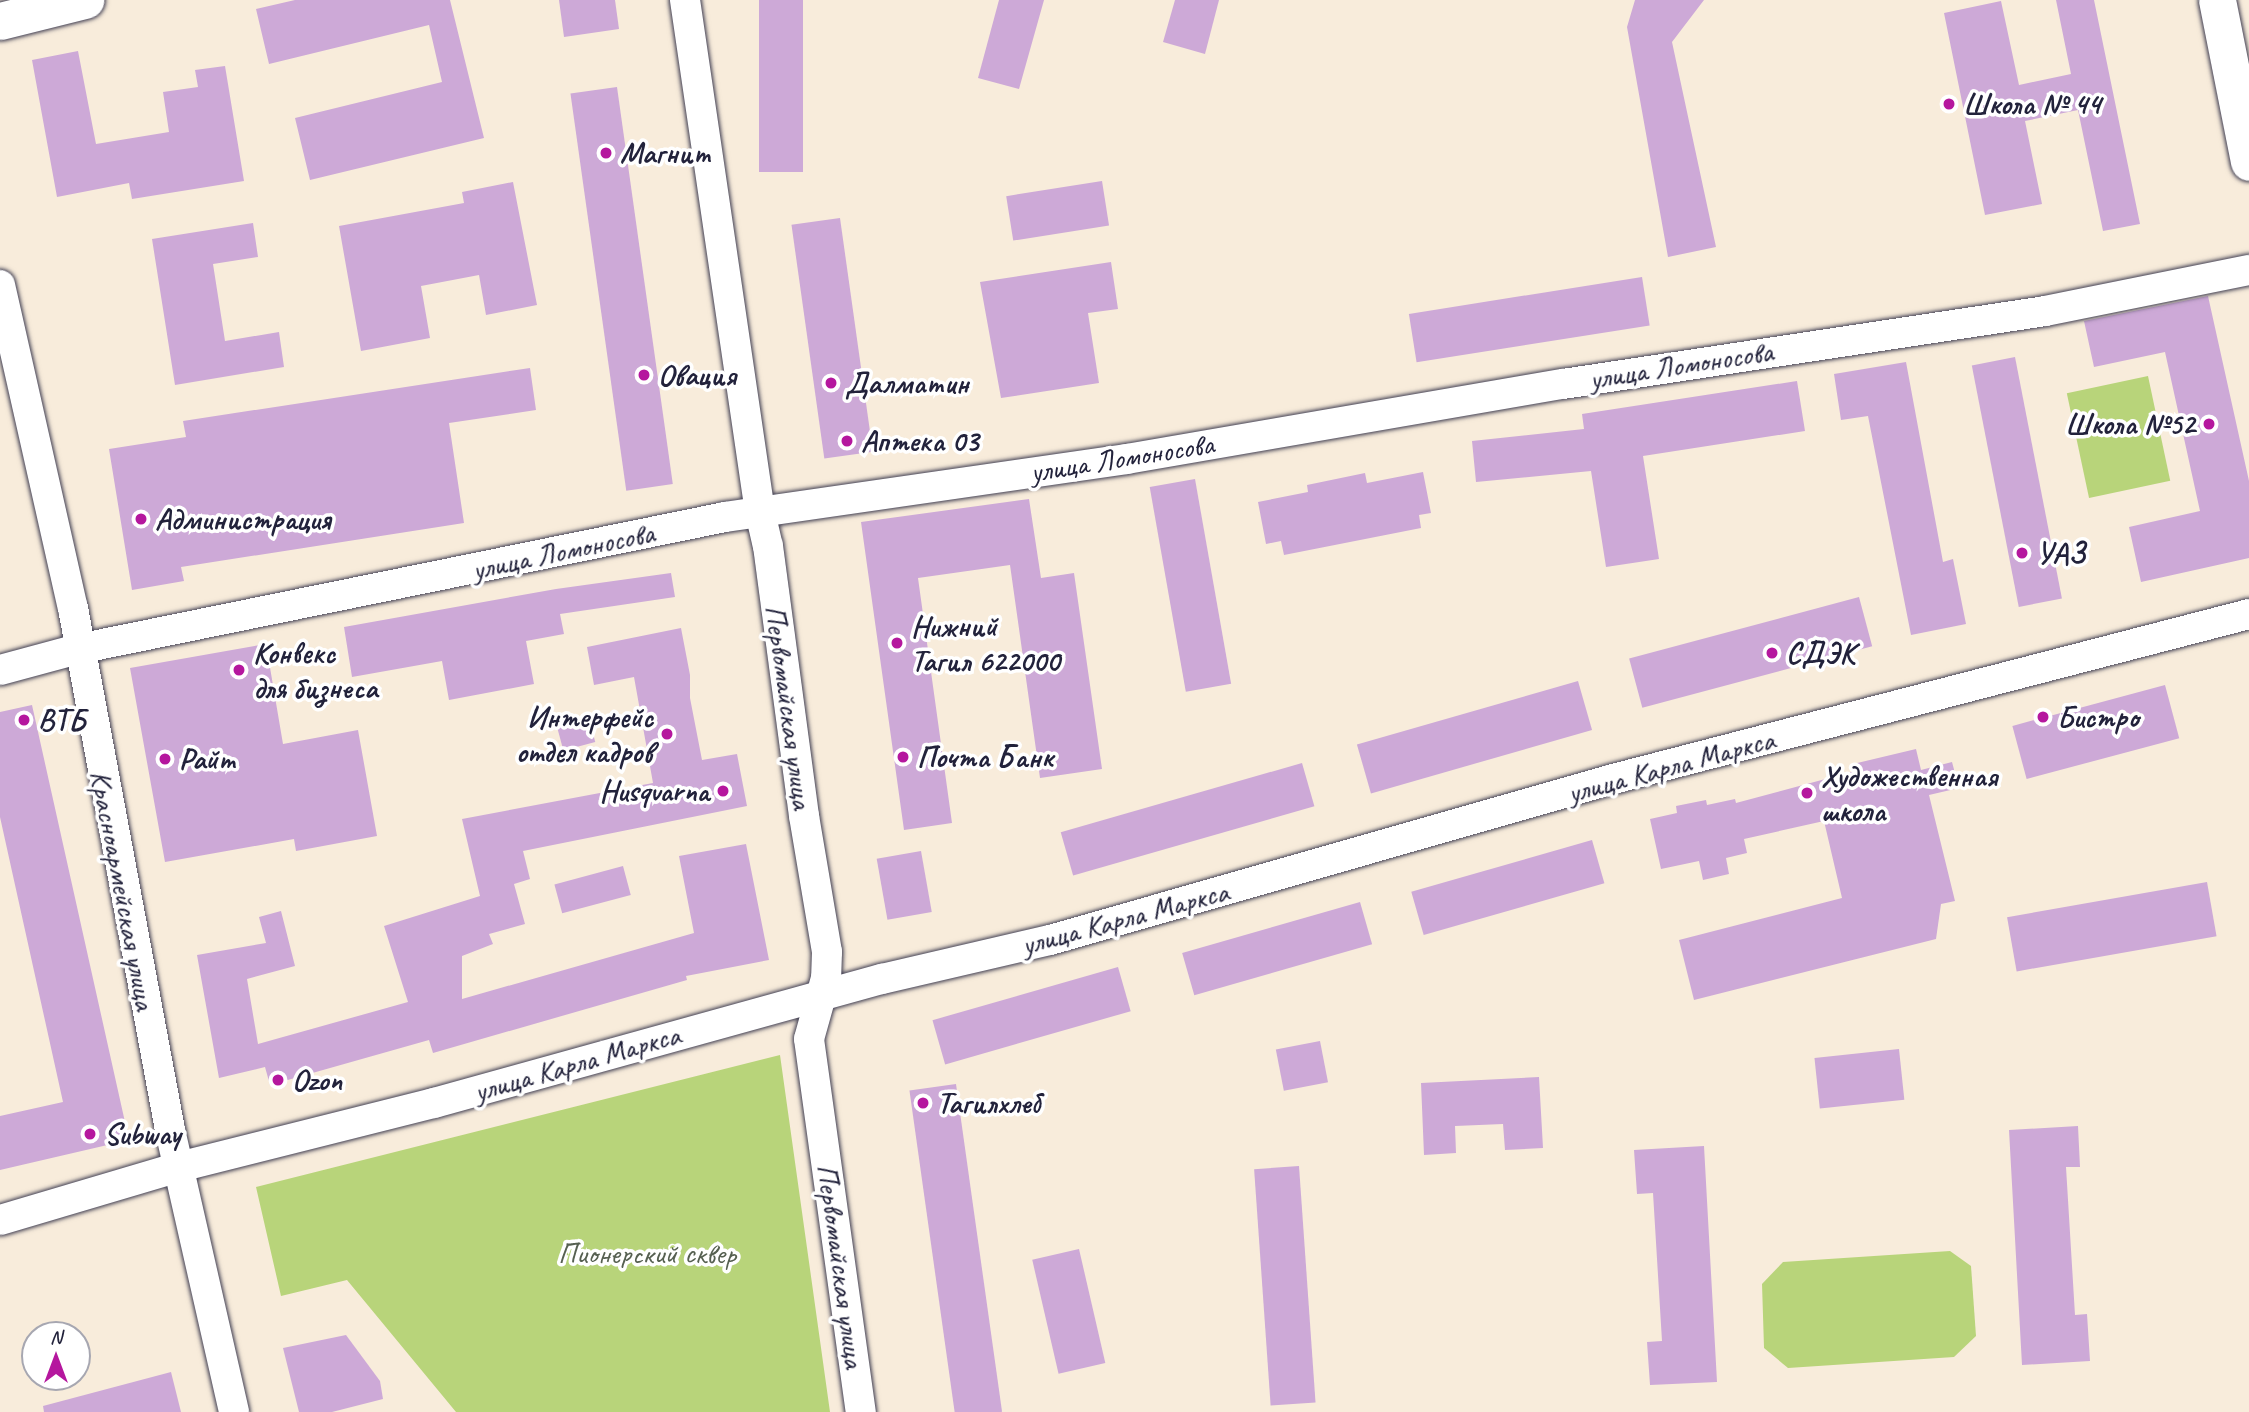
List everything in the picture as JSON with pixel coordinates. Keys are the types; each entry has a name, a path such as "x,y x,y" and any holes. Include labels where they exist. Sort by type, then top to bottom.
{"main road":[{"path":"0,21 85,0"},
{"path":"2217,0 2249,162"}],"street":[{"name":"Первомайская улица","path":"685,0 760,512 768,546 800,790 827,951 826,978 809,1039 861,1412"},
{"name":"улица Ломоносова","path":"0,670 78,649 760,512 1127,459 1563,384 2045,311 2249,270"},
{"name":"Красноармейская улица","path":"0,285 73,608 78,649 135,957 234,1412"},
{"name":"улица Карла Маркса","path":"0,1220 179,1167 434,1103 821,996 1050,940 1613,779 2249,614"}],"green space":[{"path":"2148,376 2170,481 2089,498 2067,393"},
{"name":"Пионерский сквер","path":"780,1055 830,1412 456,1412 347,1280 281,1296 256,1187"},
{"path":"1950,1251 1971,1266 1976,1336 1954,1357 1788,1368 1764,1348 1762,1284 1783,1262"}],"building":[{"path":"295,0 450,0 484,138 310,180 295,118 442,82 429,25 269,64 256,9"},
{"path":"559,0 615,0 619,29 564,37"},
{"path":"759,0 803,0 803,172 759,172"},
{"path":"999,0 1044,0 1019,89 978,78"},
{"path":"1175,0 1219,0 1205,54 1163,42"},
{"path":"1635,0 1704,0 1672,42 1716,247 1668,257 1627,27"},
{"path":"2056,0 2094,0 2140,224 2103,231 2078,110 2025,121 2042,204 1985,215 1944,13 2001,1 2019,85 2071,74"},
{"path":"78,51 96,144 169,132 163,92 198,87 195,70 225,66 244,181 132,199 129,183 57,197 32,60"},
{"path":"617,87 673,484 626,491 570,94"},
{"path":"1102,181 1109,225 1013,241 1006,196"},
{"path":"513,182 537,305 486,315 479,275 421,286 430,338 361,351 339,226 464,203 462,192"},
{"path":"840,218 873,452 824,459 791,225"},
{"path":"253,223 258,257 213,264 225,341 279,332 284,367 175,385 152,239"},
{"path":"1111,262 1118,309 1088,313 1099,383 1001,398 980,282"},
{"path":"1642,277 1650,325 1417,362 1409,314"},
{"name":"Школа №52","path":"2208,296 2249,481 2249,558 2141,582 2129,527 2200,511 2165,352 2094,367 2084,321"},
{"path":"2015,357 2062,598 2019,607 1972,365"},
{"path":"1906,362 1943,562 1953,559 1966,624 1911,635 1868,416 1841,420 1834,374"},
{"path":"530,368 536,410 449,423 464,523 181,567 184,581 132,590 109,449 186,437 183,421"},
{"path":"1797,381 1805,431 1643,456 1659,559 1606,567 1591,471 1476,482 1472,441 1584,429 1582,414"},
{"path":"1423,472 1431,513 1419,515 1421,528 1284,555 1281,541 1266,544 1258,502 1308,492 1307,485 1365,473 1367,483"},
{"path":"1195,479 1231,684 1186,692 1150,487"},
{"path":"1029,499 1041,578 1074,573 1102,769 1040,778 1010,565 918,578 952,823 904,830 861,522"},
{"path":"671,573 675,597 560,614 564,634 526,641 534,684 449,700 442,661 352,677 344,627 556,589"},
{"path":"1859,597 1872,646 1642,708 1629,659"},
{"path":"681,628 690,675 690,698 702,760 737,754 747,806 523,851 530,879 514,884 525,924 489,934 493,944 462,956 462,999 694,933 679,856 746,844 769,960 686,976 687,980 433,1053 429,1040 270,1085 265,1067 219,1078 197,955 266,943 259,917 281,911 295,966 247,979 258,1044 408,1002 384,926 480,896 462,819 653,783 634,677 594,685 587,647"},
{"path":"266,644 283,744 358,730 377,836 296,851 294,839 165,862 130,668"},
{"path":"1578,681 1592,730 1371,793 1357,744"},
{"path":"2165,685 2179,738 2027,779 2012,726"},
{"path":"32,705 129,1140 0,1170 0,1116 63,1102 0,817 0,712"},
{"path":"588,715 595,742 563,751 556,724"},
{"path":"1916,749 1921,770 1952,762 1959,788 1929,795 1955,901 1941,904 1936,939 1694,1000 1679,940 1842,898 1824,821 1744,839 1747,853 1726,858 1729,874 1703,880 1699,861 1661,869 1650,819 1677,813 1676,806 1706,800 1707,805 1735,799 1736,803 1855,771 1853,764"},
{"path":"1302,763 1314,806 1073,875 1061,832"},
{"path":"1592,840 1604,883 1424,935 1411,892"},
{"path":"921,851 932,912 887,920 877,859"},
{"path":"623,866 631,895 562,913 554,884"},
{"path":"2207,882 2217,936 2017,971 2007,917"},
{"path":"1360,902 1372,944 1194,995 1182,953"},
{"path":"1118,967 1131,1011 945,1064 932,1020"},
{"path":"1320,1041 1328,1082 1284,1091 1276,1050"},
{"path":"1899,1049 1904,1100 1820,1109 1814,1058"},
{"path":"1539,1077 1543,1148 1505,1150 1503,1124 1455,1126 1456,1153 1424,1155 1421,1083"},
{"path":"956,1084 1002,1412 955,1412 909,1091"},
{"path":"2078,1126 2080,1167 2066,1167 2075,1315 2087,1314 2090,1361 2022,1365 2009,1130"},
{"path":"1704,1146 1717,1382 1650,1385 1647,1342 1662,1341 1653,1193 1637,1194 1634,1150"},
{"path":"1299,1166 1316,1402 1271,1406 1254,1169"},
{"path":"1079,1249 1105,1363 1059,1374 1032,1260"},
{"path":"346,1335 380,1381 383,1399 332,1412 299,1412 283,1348"},
{"path":"171,1372 181,1412 44,1412 43,1406"}],"place":[{"name":"Школа № 44","path":"1949,104"},
{"name":"Магнит","path":"606,153"},
{"name":"Овация","path":"644,375"},
{"name":"Далматин","path":"831,383"},
{"name":"Школа №52","path":"2209,424"},
{"name":"Аптека 03","path":"847,441"},
{"name":"Администрация","path":"141,519"},
{"name":"УАЗ","path":"2022,553"},
{"name":"Нижний Тагил 622000","path":"897,643"},
{"name":"СДЭК","path":"1772,653"},
{"name":"Конвекс для бизнеса","path":"239,670"},
{"name":"Бистро","path":"2043,717"},
{"name":"ВТБ","path":"24,720"},
{"name":"Интерфейс отдел кадров","path":"667,734"},
{"name":"Почта Банк","path":"903,757"},
{"name":"Райт","path":"165,759"},
{"name":"Husqvarna","path":"723,791"},
{"name":"Художественная школа","path":"1807,793"},
{"name":"Ozon","path":"278,1080"},
{"name":"Тагилхлеб","path":"923,1103"},
{"name":"Subway","path":"90,1134"}]}
